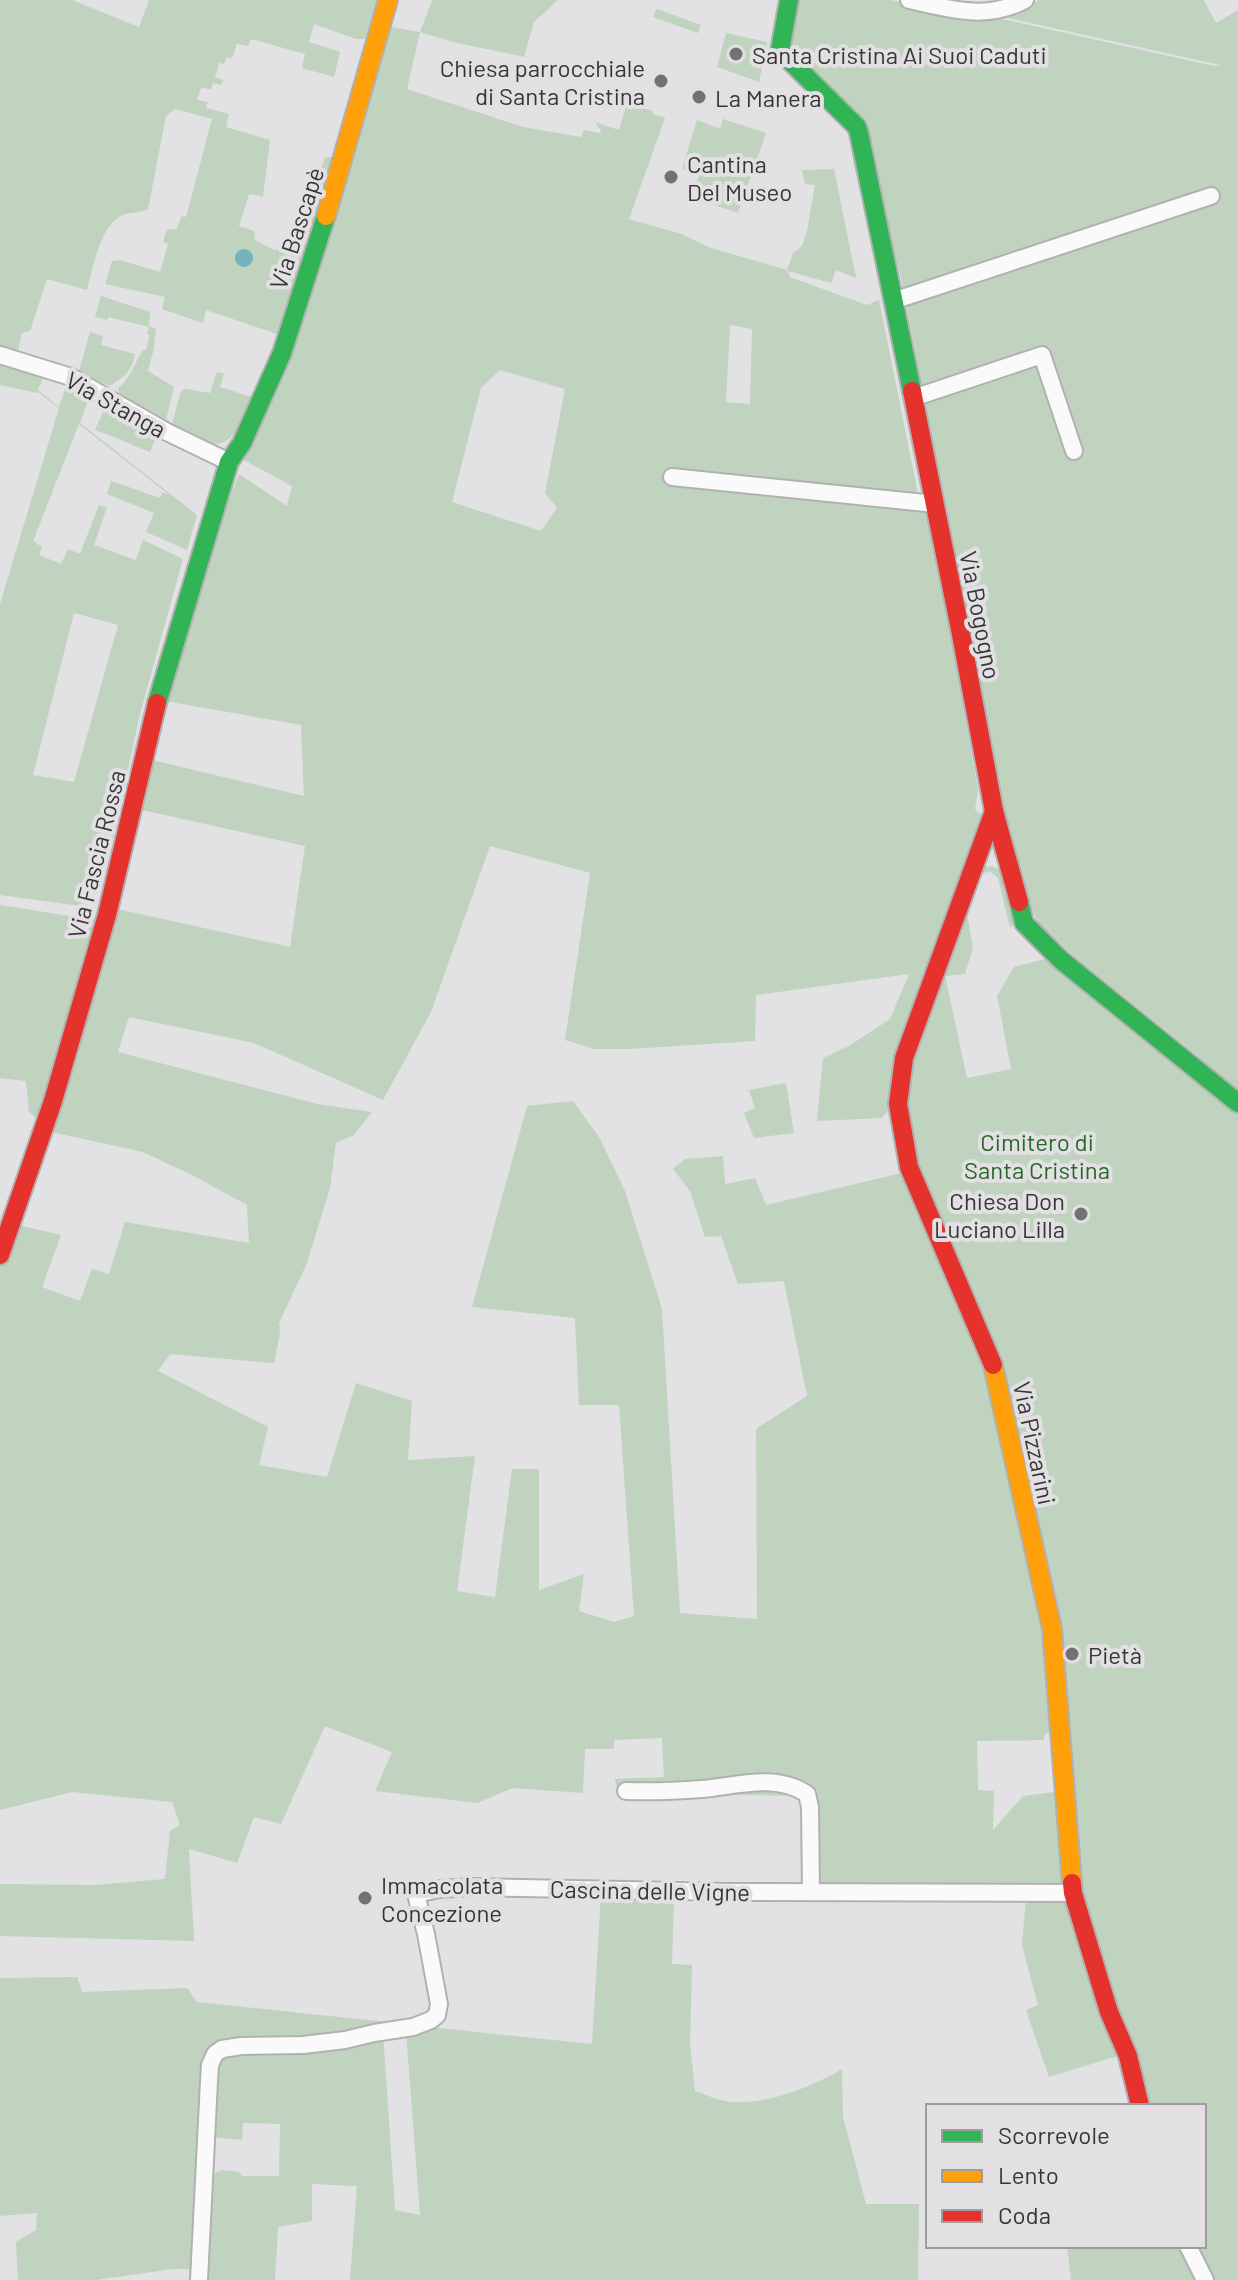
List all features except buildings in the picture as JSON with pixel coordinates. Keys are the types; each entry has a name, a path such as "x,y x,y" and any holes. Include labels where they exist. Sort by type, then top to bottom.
{"street":[{"name":"Via Bascapè","path":"229,462 242,443 282,353 340,173 388,0"},
{"name":"Via Bogogno","path":"789,0 780,51 857,127 935,504 994,811 1024,923 1061,960 1238,1103"},
{"path":"909,0 979,13 998,12 1025,0"},
{"path":"893,301 1211,196"},
{"name":"Via Stanga","path":"0,355 71,377 167,432 229,462"},
{"path":"913,398 1042,355 1074,451"},
{"name":"Via Fascia Rossa","path":"0,1255 53,1101 107,915 158,697 229,462"},
{"path":"672,477 935,504"},
{"name":"Via Pizzarini","path":"994,811 904,1058 898,1104 909,1167 994,1366 1052,1629 1073,1893 1109,2012 1128,2056 1140,2104"},
{"path":"626,1791 657,1793 762,1782 797,1787 807,1794 810,1807 811,1892"},
{"name":"Cascina delle Vigne","path":"199,2280 210,2065 215,2054 230,2047 303,2045 345,2040 413,2027 431,2020 437,2015 439,2004 437,1986 416,1894 473,1887 1073,1893"},
{"path":"1189,2248 1205,2280"}],"green space":[{"path":"0,0 72,0 139,27 149,0 381,0 374,25 365,39 356,39 314,24 309,42 340,52 334,77 302,68 305,54 251,39 248,46 237,44 232,58 227,57 224,64 219,63 215,77 223,80 221,85 213,83 211,90 201,87 197,100 208,102 206,108 229,114 226,127 270,140 263,197 249,194 239,226 254,231 255,240 274,250 304,243 307,248 277,334 206,310 203,323 162,309 165,297 105,284 112,261 120,260 160,272 168,244 163,242 167,229 176,230 182,216 186,217 212,119 175,109 166,116 148,209 123,215 109,227 99,248 87,290 47,279 30,331 22,333 18,351 0,348"},
{"path":"432,0 558,0 534,22 524,57 420,32"},
{"path":"799,0 891,0 998,18 1214,66 1220,65 999,16 1039,0 1204,0 1216,23 1238,10 1238,1094 1196,1054 1075,957 1039,923 1018,888 901,277 860,120 789,49"},
{"path":"657,9 701,25 698,33 653,17"},
{"path":"387,26 420,32 407,89 523,127 581,137 584,130 600,133 595,122 619,130 627,103 665,118 629,219 681,234 711,248 787,270 793,253 802,246 807,231 815,185 805,184 802,170 834,169 856,278 836,270 831,283 788,271 790,277 867,305 879,300 919,499 925,508 949,624 978,791 975,809 981,815 894,1103 882,1118 817,1121 823,1058 849,1046 890,1019 909,974 756,995 755,1041 594,1049 565,1040 590,873 490,846 431,1012 383,1100 254,1043 129,1017 118,1052 317,1104 372,1112 354,1135 336,1143 330,1188 307,1263 279,1323 274,1363 170,1354 158,1371 268,1427 259,1465 327,1477 356,1383 412,1401 408,1460 475,1456 457,1591 495,1597 512,1469 539,1469 539,1590 584,1574 579,1611 614,1622 634,1616 619,1405 579,1405 575,1318 472,1307 527,1106 573,1101 599,1137 625,1191 662,1309 680,1613 757,1619 756,1429 807,1396 784,1281 738,1284 721,1236 705,1237 690,1191 673,1169 685,1159 723,1156 725,1184 755,1178 766,1205 906,1172 985,1352 1043,1628 1053,1732 1045,1734 1044,1740 977,1741 978,1790 994,1791 993,1830 1023,1796 1055,1792 1065,1887 817,1887 801,1796 618,1796 615,1779 664,1777 662,1738 614,1740 614,1749 585,1749 583,1793 513,1788 477,1803 375,1791 392,1752 325,1726 281,1824 254,1817 237,1863 189,1849 194,1941 0,1936 0,1884 94,1885 165,1879 170,1831 180,1825 172,1802 72,1792 0,1810 0,1268 14,1224 61,1235 42,1287 80,1301 92,1269 109,1274 125,1222 249,1243 247,1205 143,1152 47,1131 117,909 290,947 305,846 138,809 152,760 304,796 301,725 165,701 209,553 239,474 287,506 292,486 244,460","holes":["730,325 752,329 750,404 726,402","500,370 565,389 545,493 557,508 541,531 452,502 481,388"]},
{"path":"726,33 767,42 759,82 717,67"},
{"path":"723,119 766,133 738,213 691,197 699,175 682,169 697,120 720,129"},
{"path":"325,157 334,157 312,231 305,233 298,224 313,180 317,181"},
{"path":"101,296 150,312 149,326 156,329 148,371 174,387 166,420 120,394 118,388 130,375 143,350 146,350 149,327 95,317"},
{"path":"90,332 103,336 101,345 135,354 126,373 109,386 79,371"},
{"path":"0,363 44,375 38,390 59,407 66,386 89,398 80,423 197,515 187,550 146,532 154,513 107,494 111,481 160,498 162,493 168,494 79,424 33,541 42,547 39,555 61,564 68,549 80,554 99,505 107,507 94,545 136,560 143,540 183,559 140,714 112,842 98,844 88,907 0,895 0,604 59,408 38,392 0,385","holes":["74,613 118,625 74,782 33,775"]},
{"path":"217,372 224,374 220,387 252,397 233,435 220,443 211,444 172,424 181,391 210,393"},
{"path":"104,410 156,438 150,452 95,430"},
{"path":"992,866 1002,871 1014,922 1010,928 998,878 990,871 976,876 985,867"},
{"name":"Cimitero di Santa Cristina","path":"965,902 973,948 965,974 945,976 967,1078 1011,1069 997,996 1014,967 1048,958 1238,1112 1238,2280 1207,2280 1191,2248 1206,2248 1206,2104 1145,2104 1077,1892 1055,1630 996,1364 931,1211 903,1103 908,1063"},
{"path":"0,905 95,920 38,1120 29,1112 26,1081 0,1078"},
{"path":"786,1083 794,1133 754,1138 744,1113 755,1108 749,1090"},
{"path":"601,1894 674,1896 672,1964 692,1965 690,2043 695,2091 727,2101 759,2101 803,2088 842,2069 843,2117 866,2204 919,2204 918,2280 350,2280 357,2186 312,2184 312,2221 278,2227 275,2280 202,2280 211,2175 222,2170 239,2172 242,2176 279,2176 280,2124 243,2123 242,2140 212,2137 214,2071 223,2057 383,2033 395,2210 420,2215 406,2031 428,2027 592,2044"},
{"path":"1026,1899 1068,1900 1121,2055 1049,2077 1026,2010 1038,2005 1022,1945"},
{"path":"77,1977 82,1992 187,1988 197,2002 396,2023 343,2036 210,2051 197,2269 173,2269 96,2280 18,2280 16,2242 36,2230 37,2213 0,2216 0,1978"},
{"path":"1067,2248 1187,2248 1203,2280 1071,2280"}],"water":[{"path":"244,249 253,258 244,267 235,258"}],"traffic: fast":[{"path":"789,0 780,51 857,127 859,133 912,391"},
{"path":"157,703 229,462 242,443 282,353 326,216"},
{"path":"1019,902 1024,923 1061,960 1238,1103"}],"traffic: slow":[{"path":"326,216 388,0"},
{"path":"993,1365 1052,1629 1072,1883"}],"traffic: jam":[{"path":"912,391 994,811 1019,902"},
{"path":"0,1255 53,1101 107,915 157,703"},
{"path":"993,1365 909,1167 898,1104 904,1058 994,811"},
{"path":"1072,1883 1109,2012 1128,2056 1140,2104"}],"place":[{"name":"Santa Cristina Ai Suoi Caduti","path":"736,54"},
{"name":"Chiesa parrocchiale di Santa Cristina","path":"661,81"},
{"name":"La Manera","path":"699,97"},
{"name":"Cantina Del Museo","path":"671,177"},
{"name":"Chiesa Don Luciano Lilla","path":"1081,1214"},
{"name":"Pietà","path":"1072,1654"},
{"name":"Immacolata Concezione","path":"365,1898"}]}
